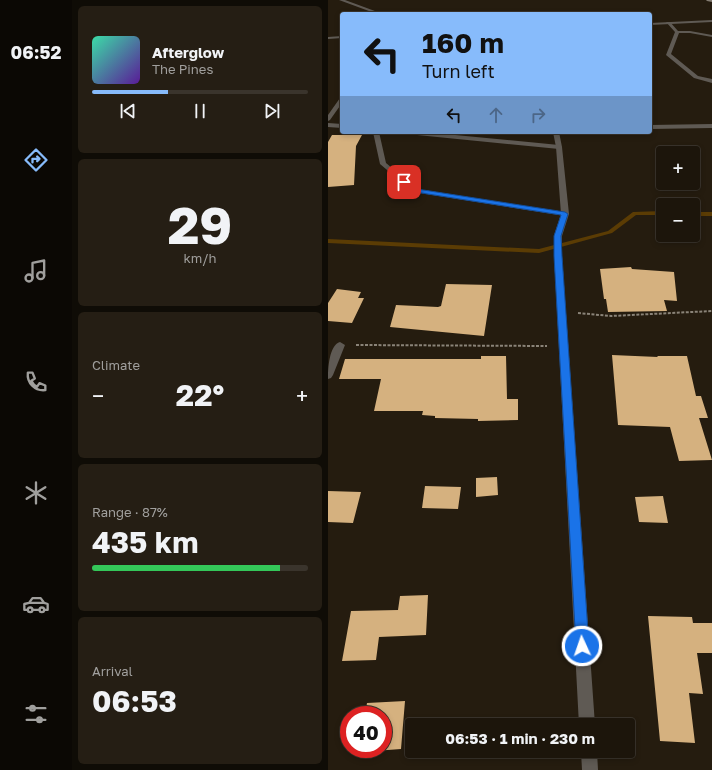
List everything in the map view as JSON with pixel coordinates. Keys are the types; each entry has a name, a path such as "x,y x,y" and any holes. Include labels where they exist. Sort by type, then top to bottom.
{"main road":[{"path":"708,0 712,1"}],"street":[{"path":"341,0 375,12"},
{"path":"652,24 712,22"},
{"path":"668,23 677,32 690,32 712,36"},
{"path":"677,32 668,54 696,77 712,81"},
{"path":"328,38 340,37"},
{"path":"328,119 340,102"},
{"path":"328,125 340,126"},
{"path":"652,127 712,126"},
{"path":"376,134 383,164 415,190 565,214"},
{"path":"426,134 559,147"},
{"path":"480,134 481,140"},
{"path":"556,134 565,214 558,236 558,256 587,718"},
{"path":"328,375 340,345"},
{"path":"589,758 590,770"}],"path":[{"path":"561,311 611,316 712,311"},
{"path":"340,345 564,347"}],"building":[{"path":"332,135 362,135 356,146 354,185 328,187 328,142"},
{"path":"631,267 632,269 674,272 677,301 664,300 667,311 608,312 606,299 604,299 600,269"},
{"path":"446,284 492,285 484,336 390,327 396,305 441,306"},
{"path":"337,289 361,292 358,298 364,298 352,323 328,321 328,303"},
{"path":"612,355 658,357 657,356 687,356 696,396 701,396 708,418 699,418 712,460 679,461 670,427 618,425"},
{"path":"481,356 506,356 507,399 518,399 518,420 478,421 478,419 435,418 435,416 422,415 423,411 374,411 381,379 339,379 345,359 481,359"},
{"path":"497,477 498,495 476,497 476,478"},
{"path":"425,486 461,487 458,509 422,508"},
{"path":"328,491 361,492 353,523 328,522"},
{"path":"663,496 668,523 639,522 635,497"},
{"path":"428,595 426,635 379,637 376,660 342,661 351,611 398,610 400,596"},
{"path":"648,616 692,617 693,623 712,623 712,653 697,653 703,694 689,693 695,743 660,741"},
{"path":"405,701 401,749 392,750 392,706 366,706 367,703"}],"waterway":[{"path":"328,241 539,251 610,232 635,213 656,213"},
{"path":"700,214 712,214"}],"route":[{"path":"404,182 415,190 565,214 558,236 558,256 582,646"}]}
